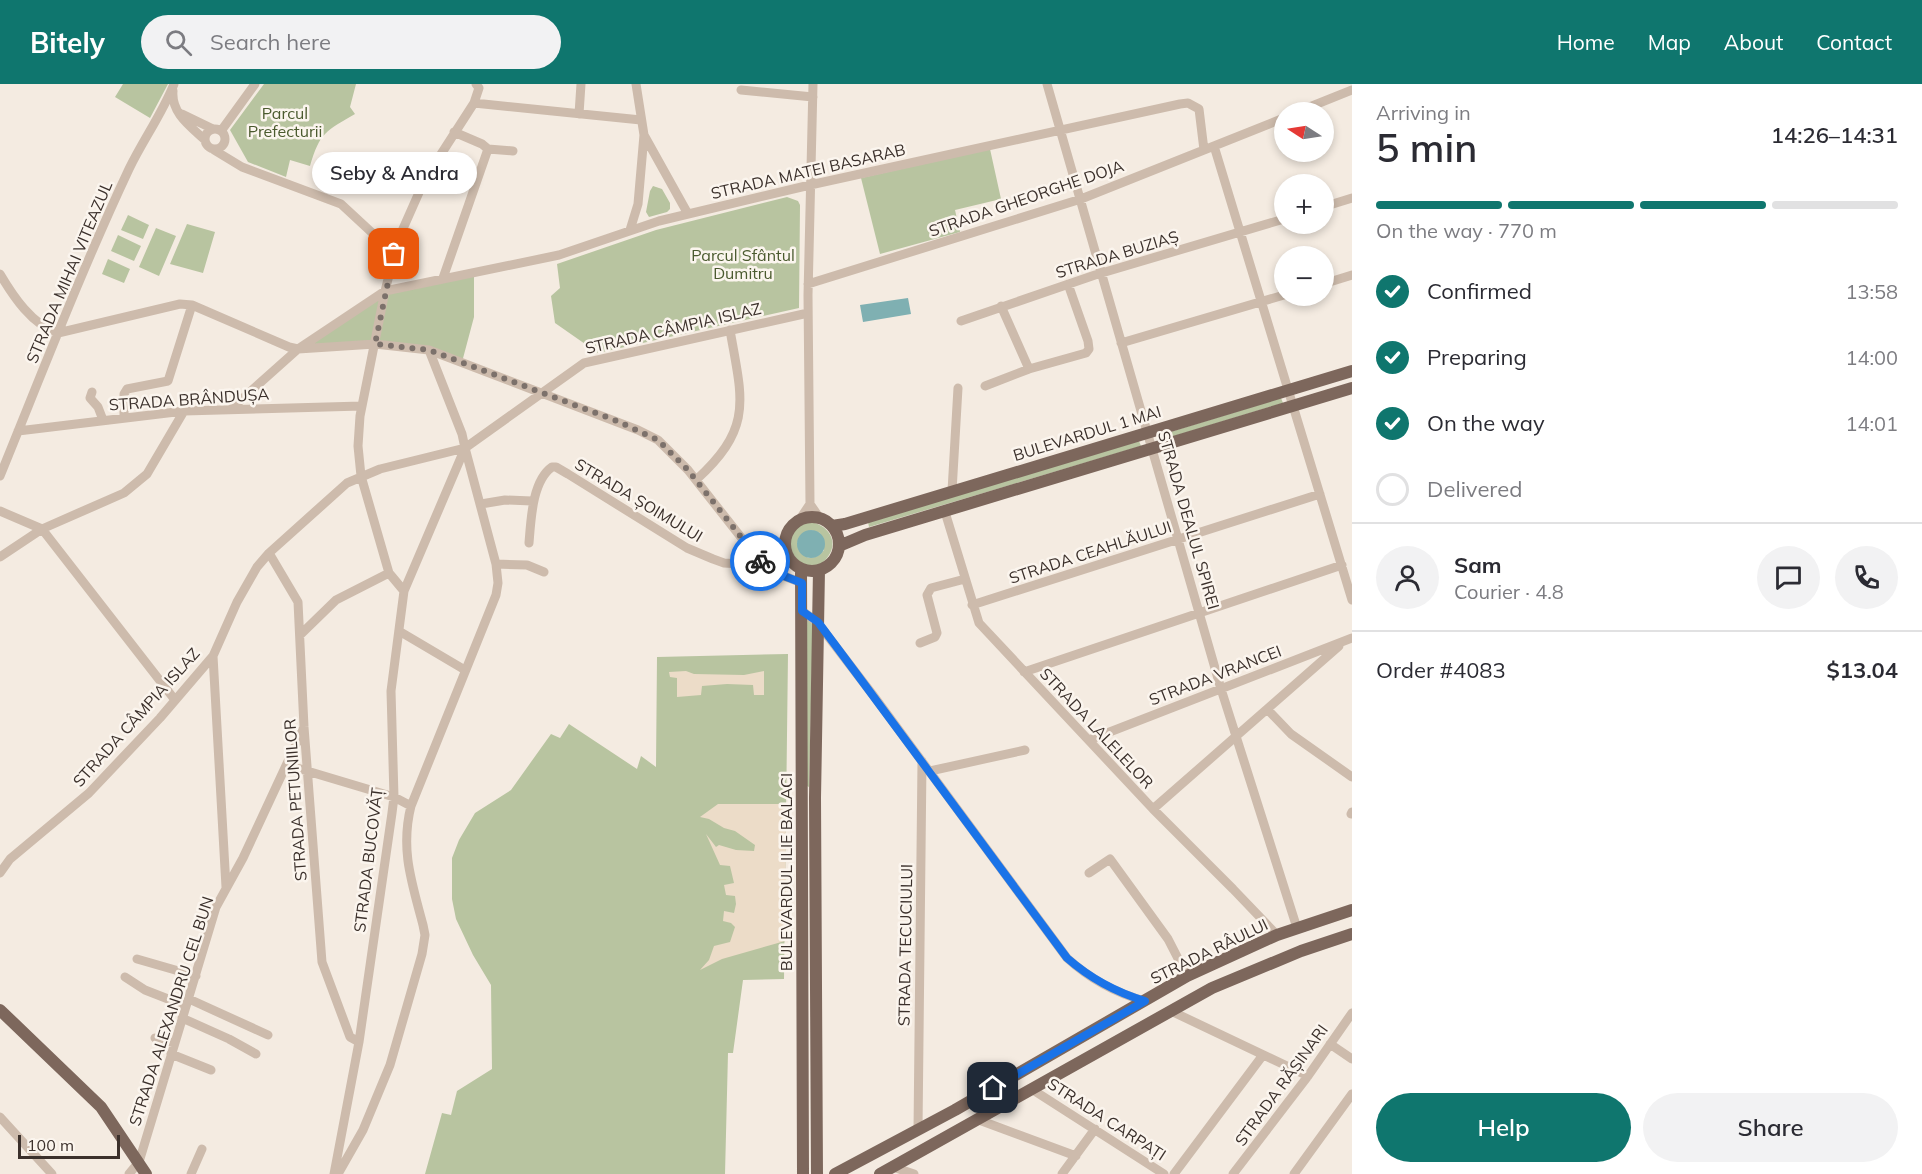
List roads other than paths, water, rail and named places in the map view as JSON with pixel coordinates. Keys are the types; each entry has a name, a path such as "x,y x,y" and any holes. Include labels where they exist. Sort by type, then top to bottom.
{"main road":[{"name":"BULEVARDUL 1 MAI","path":"832,526 1352,371"},
{"path":"839,546 866,535 1352,388"},
{"path":"819,517 832,526 838,535 839,546 830,564 819,570 801,569 792,562 786,552 785,537 788,530 800,519 819,517"},
{"name":"BULEVARDUL ILIE BALACI","path":"801,569 809,798 817,1174"},
{"name":"BULEVARDUL ILIE BALACI","path":"803,1174 809,798 819,570"},
{"path":"802,611 818,617"},
{"name":"STRADA RÂULUI","path":"836,1174 918,1130 1187,976 1277,935 1352,910"},
{"name":"STRADA RÂULUI","path":"880,1174 1212,988 1301,951 1352,934"},
{"path":"0,1010 101,1107 146,1174"},
{"path":"817,1159 824,1168 836,1174"}],"street":[{"path":"205,140 207,133 217,130 255,84"},
{"path":"404,591 389,573 361,476 358,446 362,406 385,291 398,240 425,179 474,103 479,88 476,84"},
{"path":"579,114 581,84"},
{"path":"630,230 638,204 644,135 636,84"},
{"path":"813,84 808,284 810,504 819,517"},
{"name":"STRADA DEALUL SPIREI","path":"1047,84 1221,689 1298,928"},
{"path":"174,85 172,99 175,111 205,140 206,144 242,167 341,204 350,210 394,254"},
{"name":"STRADA MIHAI VITEAZUL","path":"0,476 58,333 130,166 174,85"},
{"path":"741,90 813,97"},
{"path":"1322,102 1352,90"},
{"path":"474,103 642,120"},
{"name":"STRADA MATEI BASARAB","path":"385,291 559,255 630,230 810,185 1188,103 1199,109 1204,150"},
{"path":"163,109 175,111 217,130 225,137 225,144 233,159 242,167"},
{"name":"STRADA GHEORGHE DOJA","path":"808,284 1081,199 1274,122"},
{"path":"454,132 488,149 513,151"},
{"path":"644,135 688,214"},
{"path":"214,150 225,144"},
{"path":"1214,146 1352,600"},
{"path":"443,278 488,149"},
{"path":"1334,204 1352,198"},
{"name":"STRADA BUZIAȘ","path":"961,321 1068,284 1274,222"},
{"path":"0,273 22,306 48,328 58,333 180,304 192,304 289,347 298,349 375,344 429,350 544,393 658,440 671,451 696,480 766,569 802,583"},
{"path":"1334,281 1352,275"},
{"path":"985,386 1029,369 1086,354 1089,349 1068,284"},
{"path":"232,408 298,349 385,291"},
{"path":"1121,343 1274,298"},
{"path":"124,417 126,390 168,381 192,304"},
{"path":"1001,306 1029,369"},
{"name":"STRADA CÂMPIA ISLAZ","path":"0,873 10,860 89,793 175,700 213,656 237,602 257,567 269,553 347,483 361,476 414,459 465,448 584,363 808,313"},
{"path":"696,480 723,450 737,425 741,410 739,381 730,330"},
{"path":"336,1174 356,1120 390,1065 424,942 423,925 407,863 407,820 498,583 496,564 463,437 429,350"},
{"path":"951,491 958,388"},
{"path":"92,392 90,398 98,407 103,420"},
{"name":"STRADA BRÂNDUȘA","path":"18,431 184,411 362,406"},
{"path":"0,557 42,529 124,493 147,474 184,411"},
{"name":"STRADA BUCOVĂȚ","path":"336,1174 356,1120 359,1042 394,797 391,691 404,591 465,448"},
{"name":"STRADA ȘOIMULUI","path":"529,543 532,501 549,468 556,467 698,553 731,564 741,564 786,552"},
{"name":"STRADA CEAHLĂULUI","path":"972,605 1320,494"},
{"path":"481,504 505,500 532,501"},
{"path":"800,519 810,504"},
{"path":"0,511 42,529 175,700"},
{"name":"STRADA LALELELOR","path":"945,512 979,622 1023,672 1153,809 1277,935"},
{"name":"STRADA PETUNIILOR","path":"269,553 298,602 304,727 322,962 350,1037 359,1042"},
{"path":"496,564 527,565 544,572"},
{"path":"1023,672 1342,565"},
{"path":"300,635 336,600 389,573"},
{"path":"920,643 931,640 937,633 927,595 928,591 964,579"},
{"path":"818,617 1067,958 1102,985 1145,1001"},
{"path":"399,631 465,670"},
{"path":"1153,809 1349,639"},
{"name":"STRADA VRANCEI","path":"1089,740 1349,639"},
{"path":"213,656 226,889"},
{"path":"1268,710 1291,734 1352,777"},
{"name":"STRADA ALEXANDRU CEL BUN","path":"129,1174 139,1162 216,907 243,858 304,727"},
{"path":"930,771 1025,750"},
{"name":"STRADA TECUCIULUI","path":"918,1130 922,760"},
{"path":"287,765 394,797 411,806"},
{"path":"386,848 406,850"},
{"path":"1089,873 1110,859 1161,929 1187,976"},
{"path":"137,958 196,976"},
{"path":"124,977 145,990 187,1002 268,1035"},
{"path":"1171,1011 1308,1076"},
{"name":"STRADA RĂȘINARI","path":"1233,1174 1308,1076 1352,1013"},
{"path":"182,1018 256,1054"},
{"path":"155,1038 174,1043"},
{"path":"1330,1044 1352,1059"},
{"path":"171,1054 211,1070"},
{"path":"1174,1174 1263,1055"},
{"name":"STRADA CARPAȚI","path":"1033,1090 1164,1174"},
{"path":"1294,1174 1352,1094"},
{"path":"0,1117 52,1174"},
{"path":"979,1120 1076,1156"},
{"path":"1062,1174 1095,1129"},
{"path":"190,1174 202,1149"},
{"path":"893,1167 914,1174"}],"water":[{"path":"908,298 911,314 863,322 860,305"},
{"path":"811,530 821,534 825,544 821,554 811,558 801,554 797,544 801,534"}],"place":[{"name":"Seby & Andra","path":"394,254"}],"park label":[{"name":"Parcul Prefecturii","path":"285,122"},
{"name":"Parcul Sfântul Dumitru","path":"743,264"}]}
